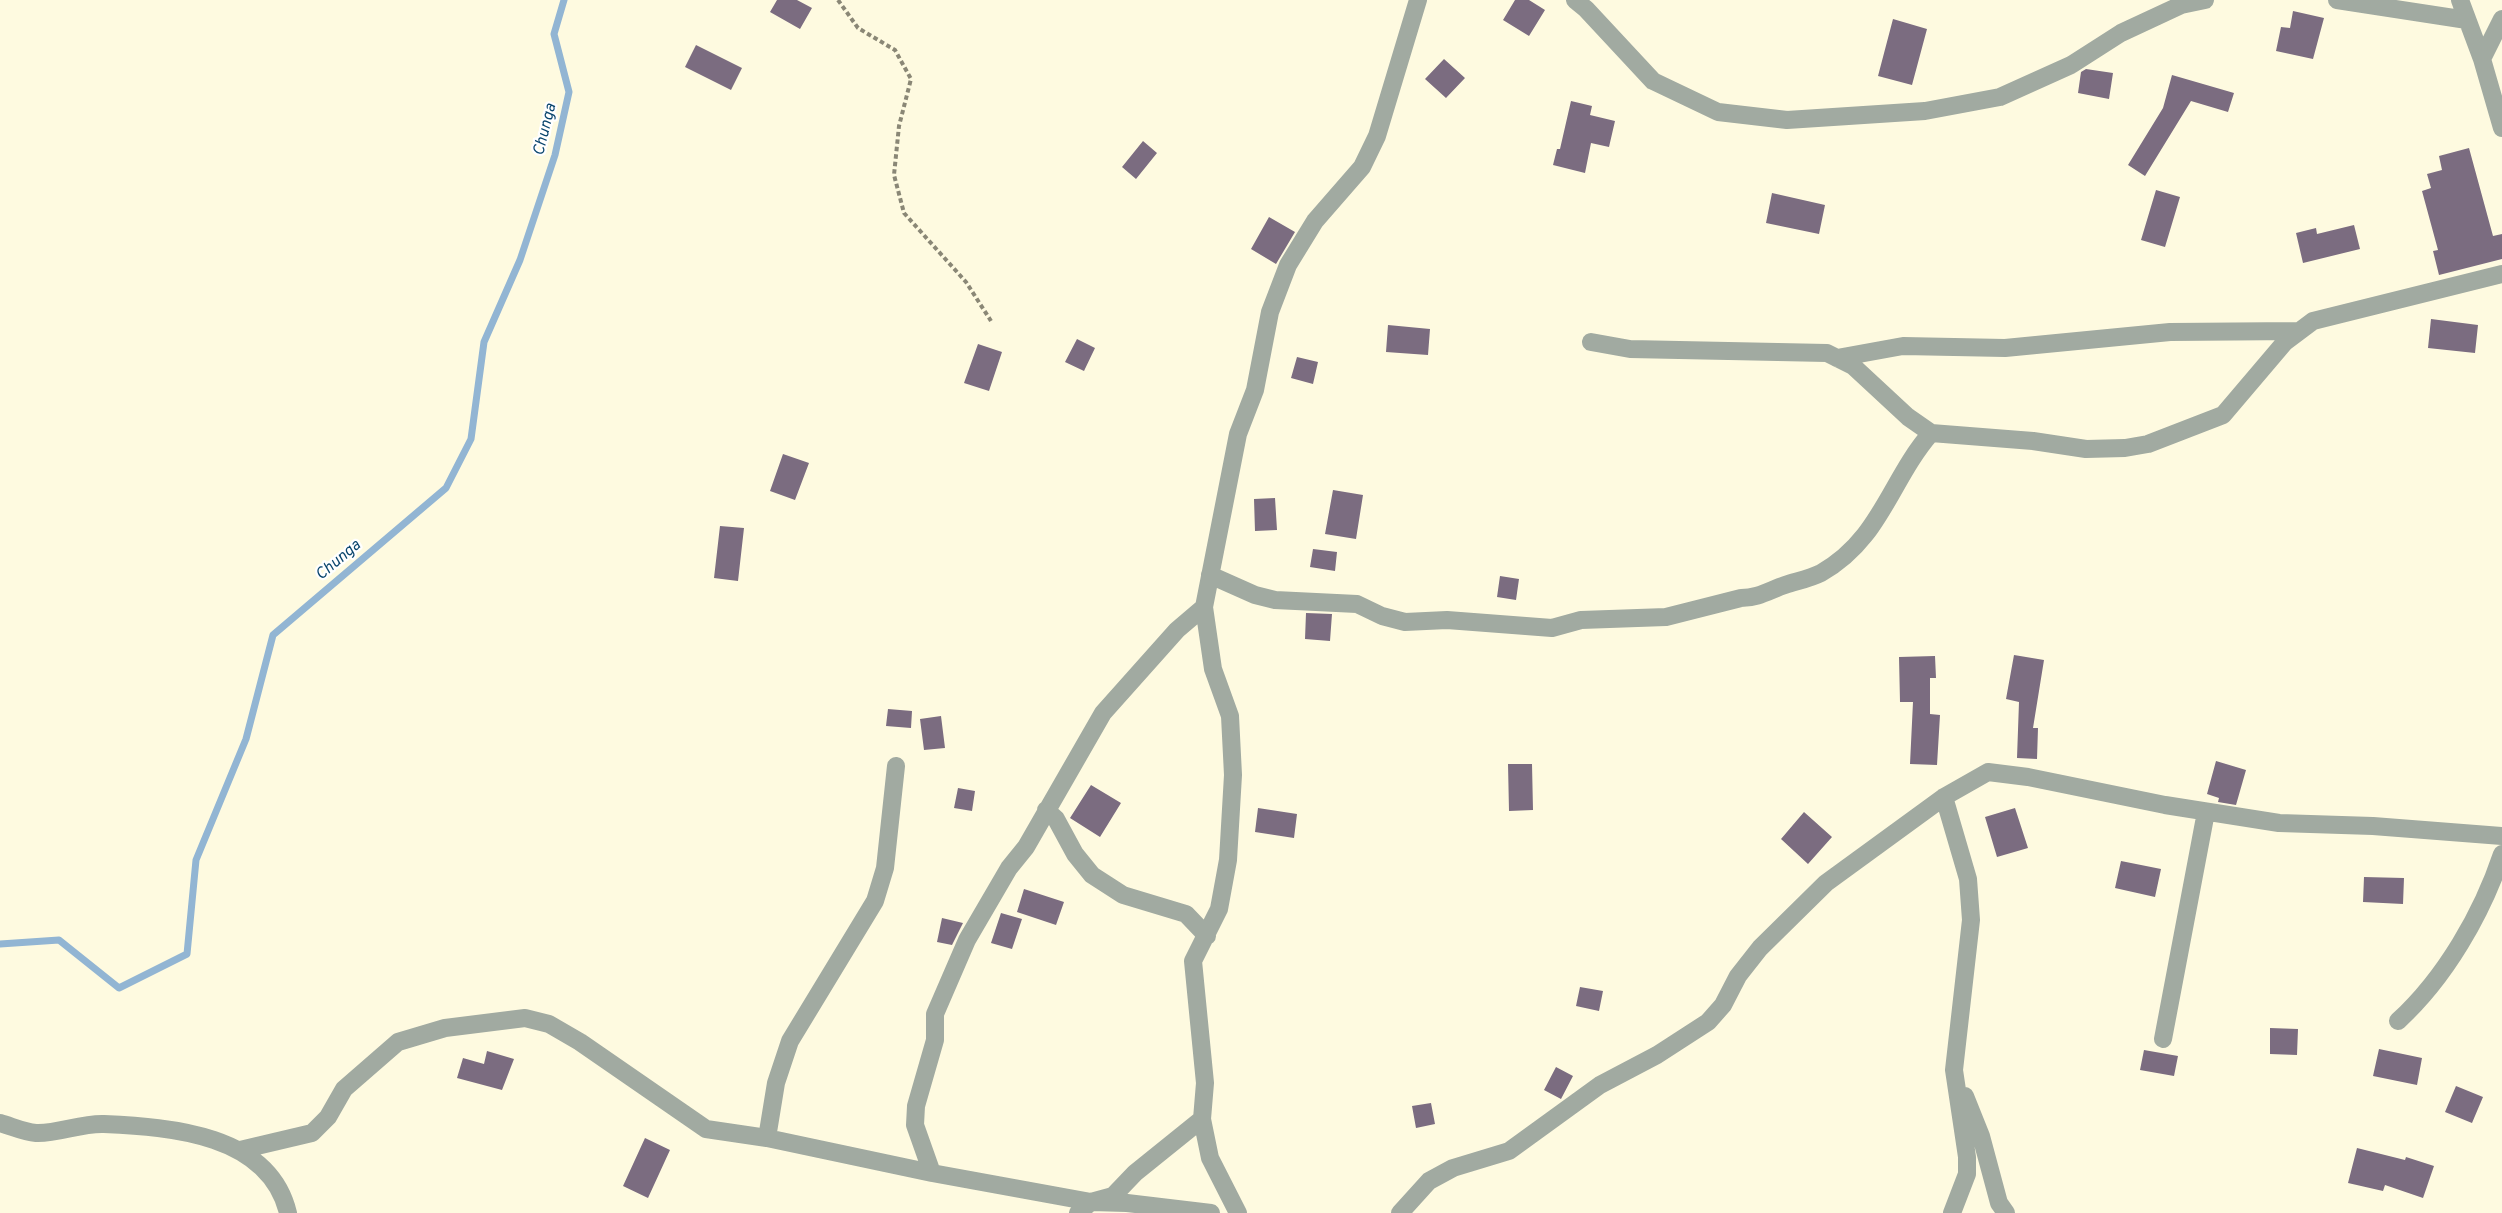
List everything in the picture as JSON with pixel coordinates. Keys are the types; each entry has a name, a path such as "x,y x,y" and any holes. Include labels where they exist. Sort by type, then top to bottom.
{"street":[{"path":"1238,1213 1210,1158 1202,1119 1205,1083 1193,961 1219,909 1228,860 1233,775 1230,716 1224,693 1213,669 1204,607 1238,434 1255,390 1270,312 1288,265 1315,221 1362,166 1377,136 1418,0"},
{"path":"1575,0 1653,81 1718,112 1787,120 1925,111 2000,97 2071,65 2121,33 2181,5 2205,0"},
{"path":"2337,0 2467,20"},
{"path":"2460,0 2482,59 2502,128"},
{"path":"2482,59 2502,19"},
{"path":"1591,342 1630,349 1827,353 1853,366 1908,417 1931,432 2033,441 2086,449 2148,444 2223,415 2285,342 2313,321 2335,313 2502,274"},
{"path":"1837,358 1903,346 2005,348 2170,332 2299,331"},
{"path":"1210,575 1255,595 1275,600 1357,604 1382,616 1405,622 1447,620 1552,628 1581,620 1666,617 1742,598 1754,598 1820,573 1842,559 1870,531 1916,450 1931,432"},
{"path":"933,1173 915,1125 916,1106 935,1040 935,1014 967,940 1103,713 1178,630 1204,607"},
{"path":"767,1138 776,1083 790,1041 875,901 885,868 896,766"},
{"path":"1400,1213 1429,1181 1453,1168 1509,1151 1600,1085 1657,1055 1708,1022 1723,1005 1738,976 1760,948 1826,883 1944,797 1988,772 2279,823 2373,826 2502,836"},
{"path":"1944,797 1968,879 1971,920 1954,1070 1967,1157 1967,1174 1952,1213"},
{"path":"1046,810 1056,819 1075,854 1092,875 1123,895 1186,914 1207,936"},
{"path":"2163,1039 2206,812"},
{"path":"2398,1021 2431,985 2455,950 2491,888 2502,854"},
{"path":"240,1150 312,1133 328,1117 344,1089 398,1042 445,1028 525,1018 549,1023 580,1042 706,1129 767,1138 1084,1208 1127,1203 1211,1213"},
{"path":"1954,1070 1982,1136 1999,1203 2006,1213"},
{"path":"1084,1208 1113,1196 1135,1173 1202,1119"},
{"path":"0,1124 35,1133 102,1124 187,1132 240,1150 265,1168 285,1202 288,1213"}],"path":[{"path":"838,0 858,28 895,50 911,79 899,126 894,175 904,213 966,282 991,321"}],"building":[{"path":"777,0 797,0 812,8 800,29 770,12"},
{"path":"1515,0 1529,0 1545,10 1529,36 1503,20"},
{"path":"2293,11 2324,18 2313,59 2276,51 2281,27 2290,28"},
{"path":"1893,19 1927,29 1912,85 1878,76"},
{"path":"696,45 742,68 731,90 685,67"},
{"path":"1444,59 1465,78 1446,98 1425,79"},
{"path":"2086,69 2113,73 2109,99 2078,93 2081,72"},
{"path":"2172,75 2234,93 2228,112 2191,101 2145,176 2128,165 2163,108"},
{"path":"1571,101 1592,106 1590,115 1615,121 1609,147 1591,143 1585,173 1553,165 1557,149 1560,149"},
{"path":"1143,141 1157,153 1136,179 1122,167"},
{"path":"2469,148 2493,236 2502,234 2502,259 2439,275 2433,251 2438,250 2422,191 2431,188 2427,174 2442,170 2439,156"},
{"path":"2156,190 2180,197 2165,247 2141,240"},
{"path":"1772,193 1825,205 1819,234 1766,223"},
{"path":"1269,217 1295,232 1276,264 1251,249"},
{"path":"2354,225 2360,249 2303,263 2296,233 2316,228 2317,234"},
{"path":"2431,319 2478,325 2475,353 2428,348"},
{"path":"1388,325 1430,329 1428,355 1386,352"},
{"path":"1077,339 1095,348 1084,371 1065,362"},
{"path":"978,344 1002,352 989,391 964,383"},
{"path":"1297,357 1318,362 1313,384 1291,378"},
{"path":"783,454 809,463 795,500 770,491"},
{"path":"1333,490 1363,495 1356,539 1325,534"},
{"path":"1275,498 1277,530 1255,531 1254,499"},
{"path":"720,526 744,528 738,581 714,578"},
{"path":"1313,549 1337,552 1335,571 1310,567"},
{"path":"1500,576 1519,579 1516,600 1497,597"},
{"path":"1306,613 1332,614 1330,641 1305,639"},
{"path":"2014,655 2044,660 2033,728 2038,728 2037,759 2017,758 2019,702 2006,699"},
{"path":"1935,656 1936,678 1930,678 1930,714 1940,715 1937,765 1910,764 1913,702 1900,702 1899,657"},
{"path":"888,709 912,711 911,728 886,726"},
{"path":"941,716 945,748 924,750 920,719"},
{"path":"2216,761 2246,770 2236,805 2218,802 2219,798 2207,794"},
{"path":"1508,764 1532,764 1533,810 1509,811"},
{"path":"1091,785 1121,803 1100,837 1070,818"},
{"path":"958,788 975,791 972,811 954,808"},
{"path":"1258,808 1297,814 1294,838 1255,832"},
{"path":"2015,808 2028,848 1997,857 1985,817"},
{"path":"1804,812 1832,837 1808,864 1781,839"},
{"path":"2121,861 2161,869 2155,897 2115,888"},
{"path":"2364,877 2404,878 2403,904 2363,902"},
{"path":"1024,889 1064,902 1056,925 1017,912"},
{"path":"1001,913 1022,919 1012,949 991,943"},
{"path":"942,918 963,923 952,945 937,942"},
{"path":"1580,987 1603,991 1599,1011 1576,1006"},
{"path":"2270,1028 2298,1029 2297,1055 2270,1054"},
{"path":"2379,1049 2422,1058 2417,1085 2373,1076"},
{"path":"2144,1050 2178,1056 2174,1076 2140,1070"},
{"path":"487,1051 514,1059 502,1090 457,1078 463,1058 484,1064"},
{"path":"1556,1067 1573,1076 1561,1099 1544,1090"},
{"path":"2456,1086 2483,1097 2472,1123 2445,1112"},
{"path":"1431,1103 1435,1124 1416,1128 1412,1106"},
{"path":"645,1138 670,1150 648,1198 623,1186"},
{"path":"2357,1148 2405,1160 2406,1157 2434,1166 2423,1198 2385,1185 2383,1191 2348,1183"}],"waterway":[{"name":"Chunga","path":"0,944 59,940 119,988 187,954 196,860 246,739 273,635 446,488 471,439 484,342 520,260 555,155 569,92 554,34 564,0"}]}
